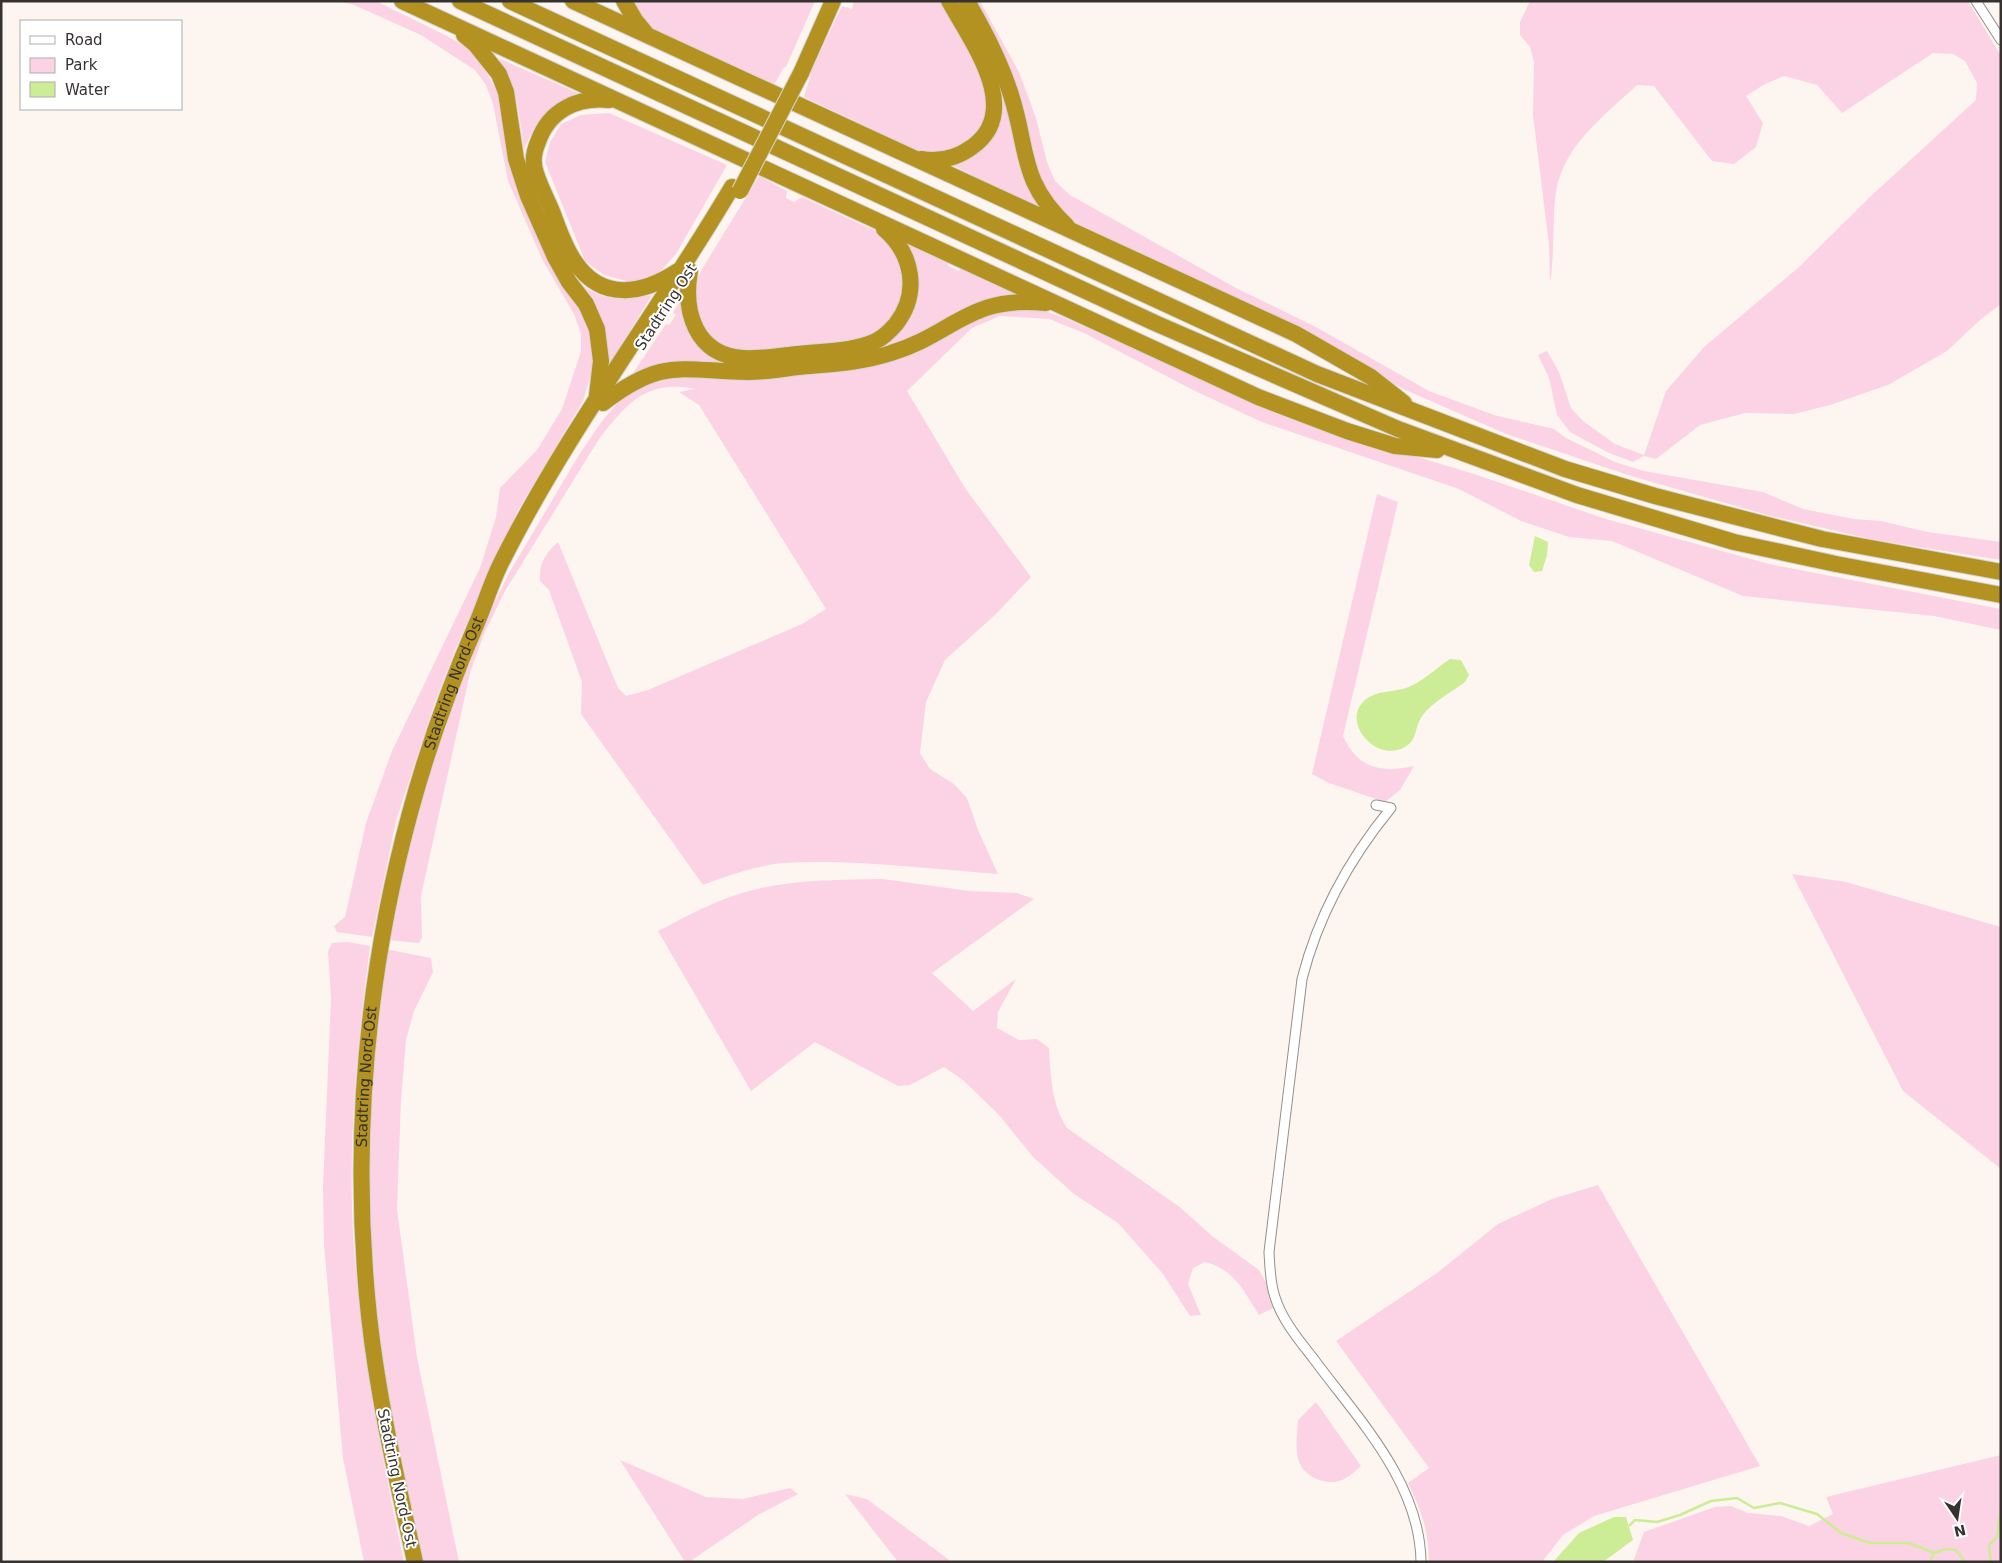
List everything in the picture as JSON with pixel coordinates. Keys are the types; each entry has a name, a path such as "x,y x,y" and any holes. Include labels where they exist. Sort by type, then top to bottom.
{"highway":[{"path":"402,1 1258,397 1347,431 1395,446 1459,452"},
{"path":"460,1 1154,323 1398,429 1577,495 1734,542 1836,564 2001,595"},
{"path":"510,1 1317,374 1417,414 1565,469 1714,513 1822,539 2001,572"},
{"path":"573,1 1296,334 1371,376 1417,414"},
{"path":"624,1 635,20 650,37"},
{"path":"911,158 935,160 962,154 982,138 992,120 995,102 992,84 950,1"},
{"path":"966,1 1003,74 1011,94 1024,153 1036,189 1047,204 1076,234"},
{"name":"Stadtring Ost","path":"600,401 686,270 736,189 798,71 831,2"},
{"path":"450,24 475,44 499,74 506,92 516,159 528,196 555,257 569,282 586,304 597,329 601,361 600,401"},
{"path":"618,101 595,99 563,108 550,118 541,131 535,149 534,165 566,246 584,273 596,282 614,289 631,291 646,289 686,270 691,321 706,342 722,354 742,358 761,358 854,348 876,341 889,332 902,315 910,297 911,279 904,253 897,241 875,221"},
{"path":"600,401 646,376 668,369 688,368 750,372 860,361 914,345 963,317 998,304 1030,302 1059,306"},
{"name":"Stadtring Nord-Ost","path":"415,1562 385,1426 369,1318 362,1210 363,1098 375,974 399,850 439,716 485,604 600,401"}],"street":[{"path":"1976,1 2001,40"},
{"path":"1376,805 1391,808 1370,835 1340,883 1316,932 1302,979 1269,1252 1272,1287 1284,1316 1389,1462 1408,1497 1418,1529 1421,1562"}],"green space":[{"path":"337,1 376,1 466,47 481,63 499,95 584,313 593,337 595,361 583,401 517,512 456,648 434,705 396,821 372,937 337,932 334,926 345,917 366,823 392,751 480,568 496,517 500,488 537,450 562,409 581,351 581,334 574,314 543,261 508,181 493,104 486,85 475,70 421,35 354,5"},
{"path":"627,1 815,1 786,67 784,67 774,85 650,28"},
{"path":"854,1 942,1 982,75 989,106 975,139 944,154 921,152 804,97 809,76 842,6 852,9"},
{"path":"954,1 960,1 1002,80 1044,209 968,180 971,174 952,165 998,118"},
{"path":"971,1 980,1 1019,72 1036,118 1047,162 1055,181 1070,195 1236,288 1314,326 1429,391 1494,415 1554,429 1566,438 1615,462 1644,471 1763,492 1803,509 1854,519 1881,521 1928,532 2001,542 2001,560 1875,540 1771,516 1631,476 1506,434 1410,392 1083,228 1066,217 1042,189"},
{"path":"1530,1 1968,1 2001,56 2001,304 1980,320 1947,351 1888,385 1830,405 1794,414 1745,413 1700,425 1656,459 1644,456 1633,462 1609,453 1570,432 1557,415 1549,378 1538,355 1547,351 1559,372 1571,408 1583,421 1615,444 1644,455 1666,391 1704,347 1799,267 1872,195 1976,100 1977,83 1965,61 1953,54 1933,53 1842,113 1817,85 1784,76 1765,84 1746,96 1763,123 1756,147 1734,164 1712,161 1654,86 1637,85 1587,132 1567,160 1560,175 1556,192 1550,283 1549,245 1533,115 1534,62 1530,47 1520,35 1520,22"},
{"path":"498,58 578,93 557,104 544,115 534,129 524,150 514,92"},
{"path":"609,113 727,165 676,254 658,274 630,282 604,275 585,261 545,162 550,142 561,124 581,115"},
{"path":"759,176 787,191 786,198 794,202 802,197 880,233 899,255 906,292 884,330 856,342 749,353 730,351 703,331 692,299 694,286 702,269"},
{"path":"908,241 949,261 948,266 959,271 962,267 1026,297 883,351 629,379 666,324 669,325 676,315 673,312 683,297 710,352 848,353 912,309 904,245"},
{"path":"581,284 589,290 606,297 633,298 652,295 604,373 590,303"},
{"path":"1040,309 1179,369 1345,435 1474,474 1606,519 1769,564 2001,609 2001,630 1934,616 1743,596 1612,541 1569,537 1521,521 1459,489 1262,422 1195,391 1084,333 1049,319 1000,316 972,328 907,391 965,488 1031,577 996,614 945,660 926,702 920,753 930,769 954,784 967,798 978,830 998,874 865,863 784,863 753,868 703,885 581,714 582,682 549,590 540,581 544,559 558,542 618,688 626,696 648,690 802,624 826,609 699,405 679,392 695,389 664,388 651,391 629,405 599,439 505,591 484,634 470,673 421,896 422,938 419,943 386,940 427,771 488,616 509,573 579,455 602,421 627,392 672,375 851,367 989,311"},
{"path":"1377,494 1398,502 1343,736 1356,756 1372,766 1391,769 1414,766 1400,790 1385,802 1329,783 1312,774"},
{"path":"1792,874 1846,882 2001,927 2001,1169 1903,1091"},
{"path":"883,879 969,891 1017,893 1034,899 932,973 973,1011 1016,979 998,1012 997,1028 1019,1040 1037,1039 1049,1048 1051,1079 1055,1099 1067,1128 1181,1208 1212,1236 1259,1270 1266,1282 1273,1308 1259,1315 1243,1289 1231,1276 1224,1270 1205,1262 1193,1268 1188,1284 1201,1315 1190,1316 1163,1274 1118,1223 1074,1194 1033,1157 999,1115 963,1080 944,1067 910,1085 898,1086 815,1042 751,1091 658,931 710,905 737,894 757,889 799,882"},
{"path":"348,942 370,946 354,1097 352,1210 354,1248 362,1327 374,1406 404,1562 364,1562 343,1458 324,1245 323,1186 331,999 328,951 332,943"},
{"path":"385,949 431,958 433,972 414,1011 406,1040 401,1100 397,1209 417,1357 459,1562 419,1562 376,1339 367,1145"},
{"path":"1598,1185 1760,1466 1594,1516 1563,1535 1542,1562 1429,1562 1423,1521 1408,1483 1429,1468 1336,1341 1437,1273 1498,1224 1552,1199"},
{"path":"1316,1402 1361,1466 1341,1481 1328,1482 1315,1478 1305,1471 1297,1456 1298,1420"},
{"path":"2001,1455 2001,1562 1633,1562 1644,1532 1715,1507 1731,1506 1748,1513 1781,1516 1809,1526 1833,1514 1826,1497"},
{"path":"620,1460 706,1497 743,1499 790,1488 798,1494 758,1515 689,1562 685,1562"},
{"path":"845,1494 867,1499 952,1562 898,1562"}],"water":[{"path":"1535,536 1548,542 1547,555 1542,571 1534,572 1529,565"},
{"path":"1450,659 1461,660 1469,675 1465,682 1435,703 1425,713 1409,744 1394,751 1384,750 1374,746 1366,739 1357,721 1358,711 1363,702 1380,693 1407,688 1422,680"},
{"path":"1614,1517 1626,1517 1633,1540 1603,1562 1553,1562 1579,1533"}],"waterway":[{"path":"1630,1525 1635,1520 1657,1522 1680,1515 1711,1501 1737,1498 1754,1508 1780,1503 1817,1514 1841,1533 1870,1543 1909,1543 1934,1553"},
{"path":"1991,1562 1989,1545 1997,1537 2001,1509"},
{"path":"1930,1562 1934,1553 1945,1549 1956,1550 1965,1562"}]}
